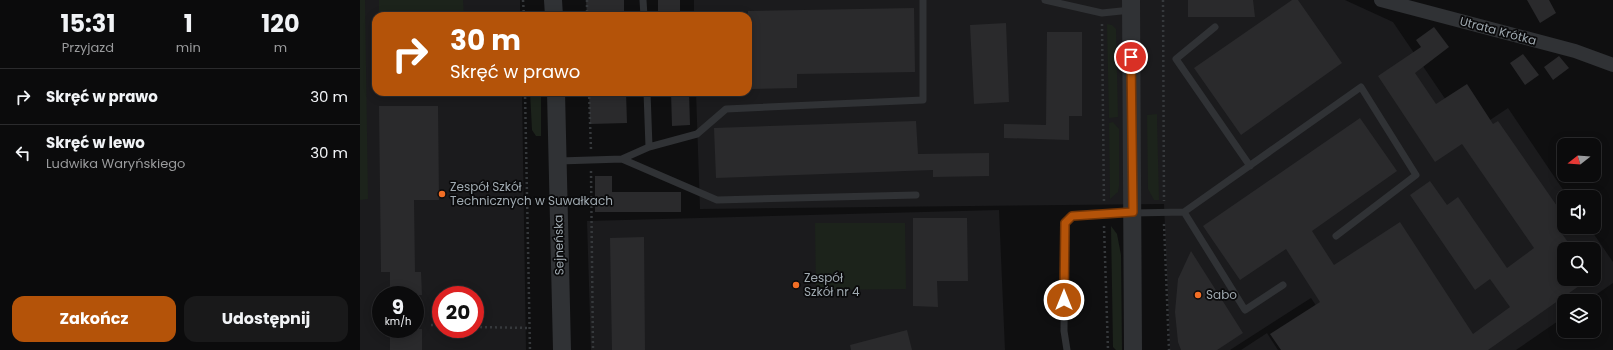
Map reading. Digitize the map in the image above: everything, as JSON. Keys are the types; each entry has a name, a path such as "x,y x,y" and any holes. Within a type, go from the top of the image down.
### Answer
{"street":[{"path":"553,0 554,12"},
{"name":"Utrata Krótka","path":"1381,0 1575,51 1613,65"},
{"path":"1131,5 1134,350"},
{"name":"Sejneńska","path":"556,96 562,350"}],"lane":[{"path":"643,0 644,12"},
{"path":"558,161 622,159 650,147 697,134 726,109 924,100 923,0"},
{"path":"1045,0 1102,13 1131,5"},
{"path":"1215,27 1176,59 1250,166"},
{"path":"1067,350 1064,331 1065,223 1072,216 1133,212 1184,212 1361,87 1416,175 1336,236"},
{"path":"647,96 650,147"},
{"path":"622,159 717,200 916,196"},
{"path":"1184,212 1245,310 1283,285"}],"path":[{"path":"523,0 524,12"},
{"path":"587,0 587,12"},
{"path":"1163,0 1164,212 1169,350"},
{"path":"1102,13 1104,214 1108,350"},
{"path":"525,96 530,350"},
{"path":"589,96 593,350"},
{"path":"484,326 530,328"}],"shaded area":[{"name":"Zespół Szkół Technicznych w Suwałkach","path":"360,0 520,0 520,12 372,12 372,96 522,96 526,350 360,350"},
{"path":"360,0 365,0 368,199 360,200"},
{"path":"379,0 463,0 464,12 379,12"},
{"path":"694,0 1345,0 1393,22 1469,134 1508,108 1563,190 1557,190 1557,234 1594,234 1599,242 1557,242 1557,286 1601,286 1601,244 1613,262 1613,283 1597,294 1557,294 1557,322 1516,350 1345,350 1311,298 1230,350 1170,350 1164,204 700,209 696,96 752,96 752,12 694,12"},
{"path":"1107,24 1112,25 1116,29 1118,117 1109,118"},
{"path":"530,96 541,96 541,136 536,136 532,130"},
{"path":"1157,114 1159,200 1154,200 1148,189 1147,115"},
{"path":"1113,122 1119,129 1119,186 1118,192 1110,199 1109,123"},
{"name":"Zespół Szkół nr 4","path":"999,210 1005,350 591,350 587,221"},
{"path":"815,223 905,223 906,289 816,290"},
{"path":"1111,226 1117,234 1121,255 1122,350 1116,350 1113,347"},
{"path":"1267,333 1278,350 1241,350"}],"building":[{"path":"586,0 624,0 624,12 587,12"},
{"path":"658,0 680,0 680,12 658,12"},
{"path":"1188,0 1253,0 1255,17 1188,17"},
{"path":"1292,0 1298,0 1342,63 1241,135 1194,68"},
{"path":"1527,0 1549,0 1556,13 1540,23"},
{"path":"914,8 915,72 797,74 797,88 752,89 752,12 748,11"},
{"path":"1006,23 1009,102 974,104 970,25"},
{"path":"1434,27 1449,47 1415,73 1436,104 1467,84 1493,124 1498,121 1557,206 1557,234 1562,234 1568,242 1557,242 1557,286 1579,286 1568,294 1557,294 1557,301 1488,350 1281,350 1270,334 1320,302 1286,249 1240,280 1203,226 1360,118 1397,171 1312,231 1334,265 1400,222 1473,334 1510,307 1490,279 1475,290 1410,195 1430,181 1447,205 1458,197 1507,268 1534,248 1462,144 1435,162 1378,76 1421,47 1416,40"},
{"path":"1047,32 1082,32 1082,116 1069,116 1069,140 1004,138 1004,124 1046,125"},
{"path":"1523,54 1539,75 1525,85 1510,63"},
{"path":"1559,56 1569,68 1553,80 1544,67"},
{"path":"589,96 626,96 627,123 590,124"},
{"path":"671,96 689,96 690,125 672,126"},
{"path":"379,106 438,106 439,200 414,200 415,272 421,272 422,286 390,286 390,272 381,272"},
{"path":"916,121 918,154 989,153 989,176 933,177 933,170 716,178 714,128"},
{"path":"595,176 612,176 612,192 681,192 681,212 595,212"},
{"path":"913,218 967,218 968,281 937,281 938,307 913,306"},
{"path":"644,237 645,350 612,350 610,238"},
{"name":"Sabo","path":"1191,251 1243,333 1217,350 1181,350 1178,342 1175,312 1178,279"},
{"path":"907,330 912,350 851,350 850,345"},
{"path":"390,338 422,338 422,350 390,350"}],"place":[{"name":"Zespół Szkół Technicznych w Suwałkach","path":"442,194"},
{"name":"Zespół Szkół nr 4","path":"796,285"},
{"name":"Sabo","path":"1198,295"}],"route":[{"path":"1064,300 1065,223 1072,216 1133,212 1131,57"}]}
